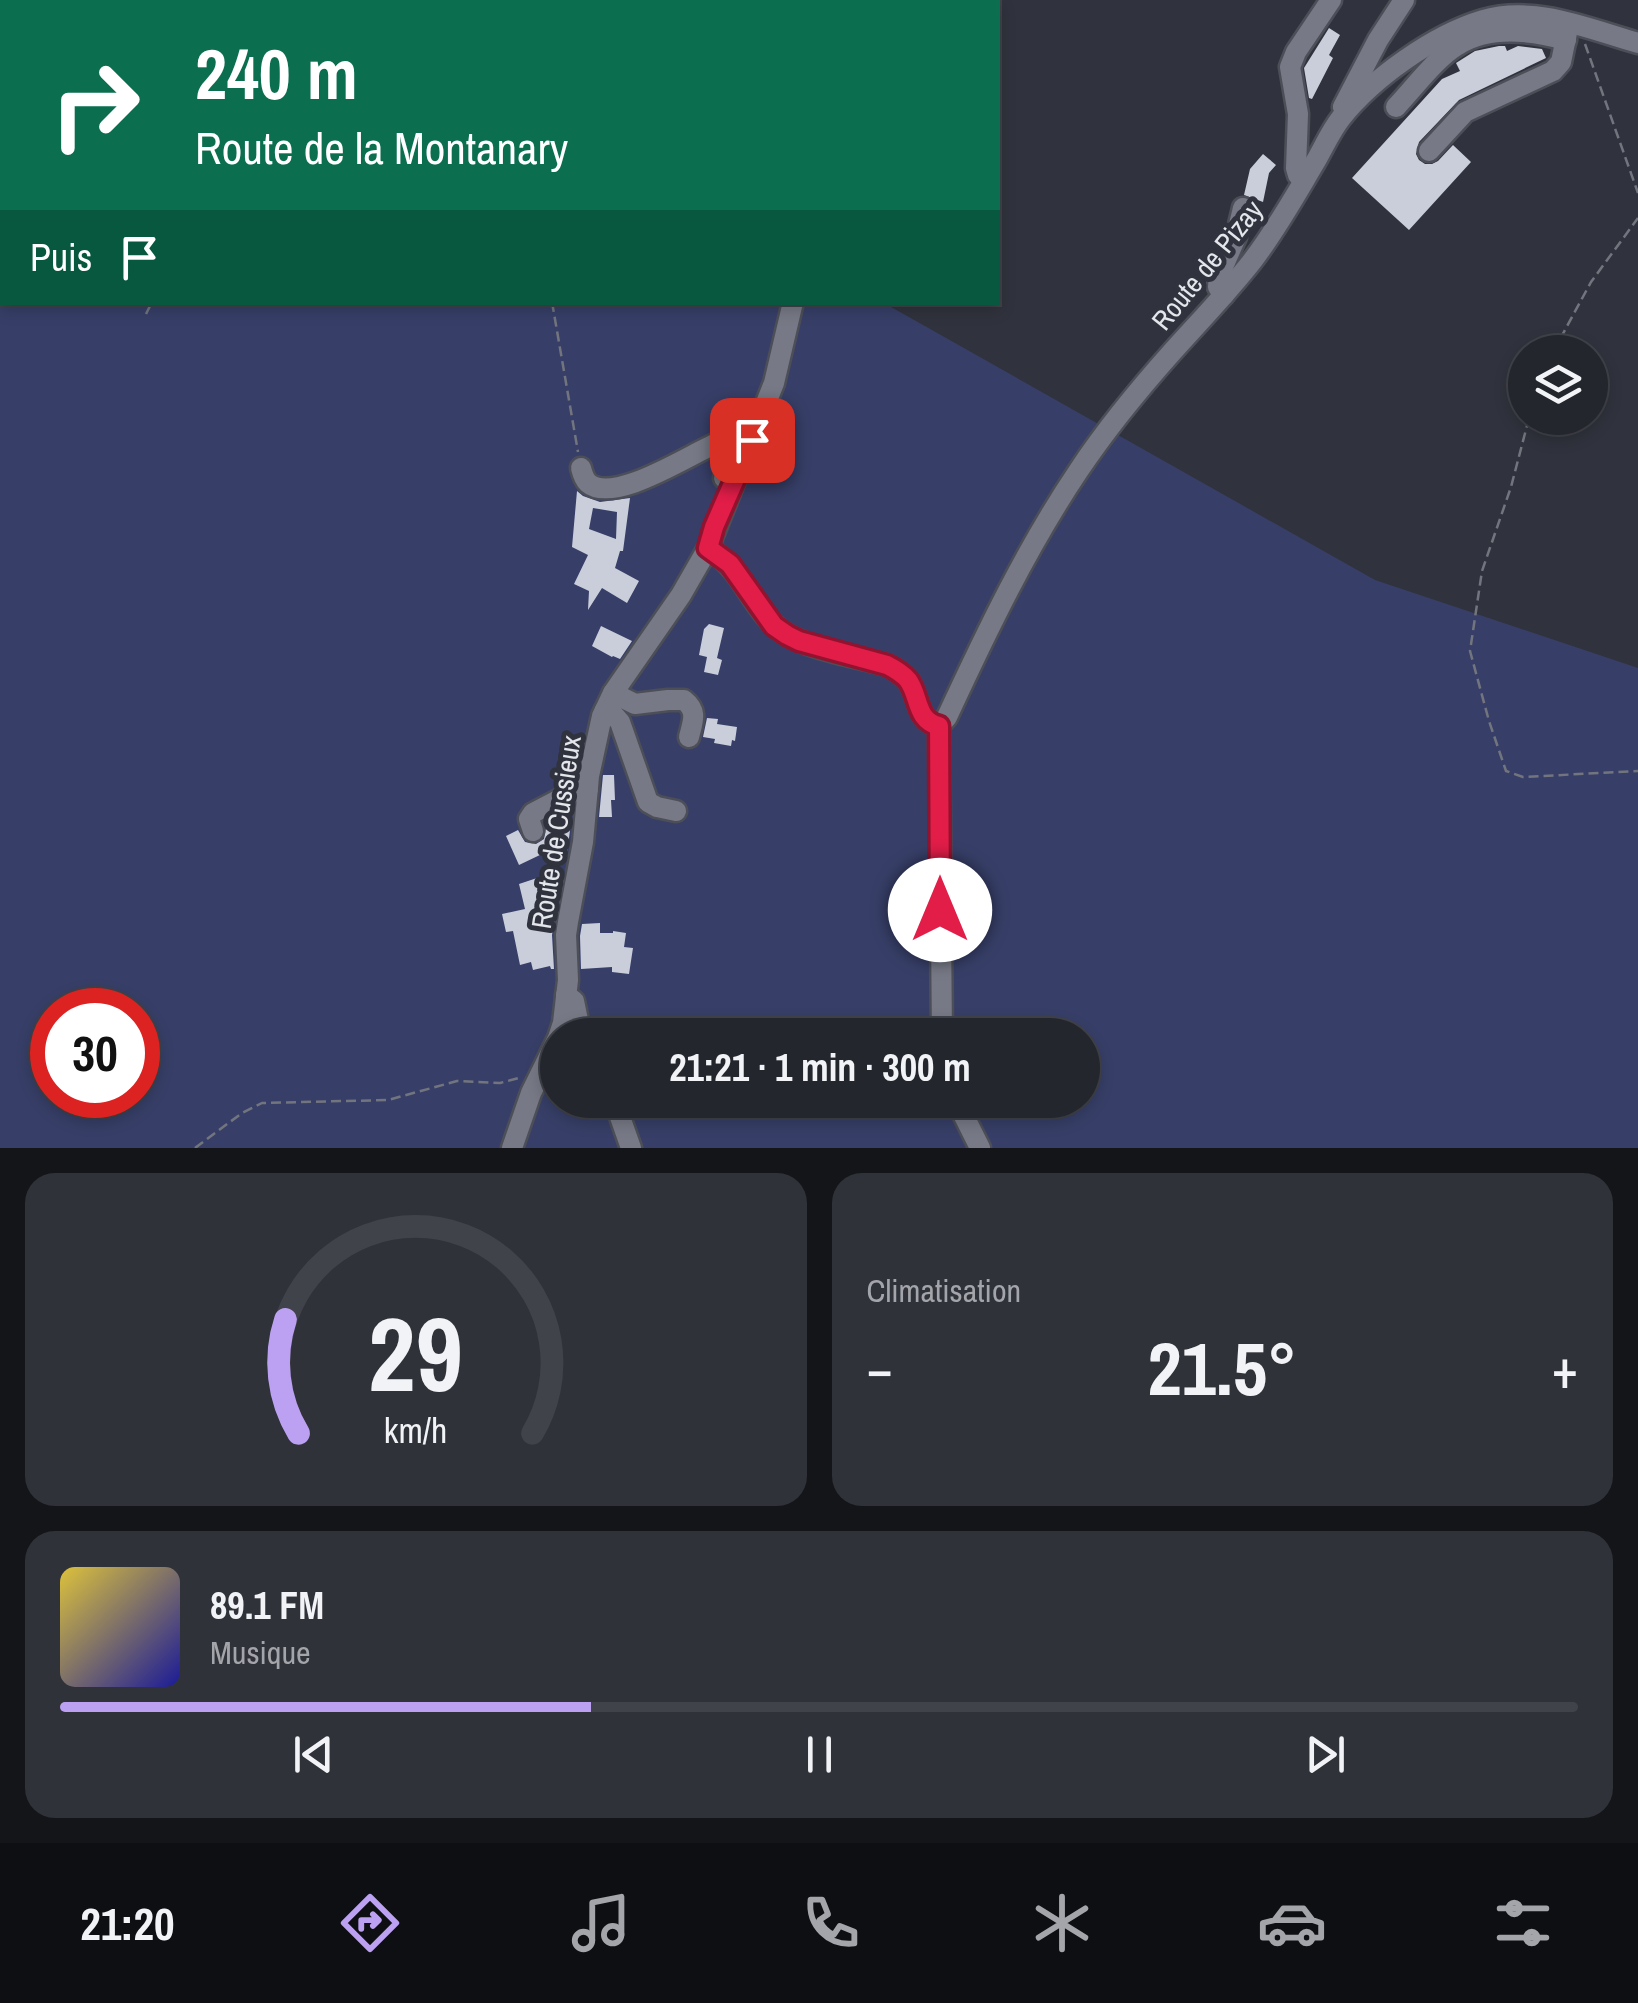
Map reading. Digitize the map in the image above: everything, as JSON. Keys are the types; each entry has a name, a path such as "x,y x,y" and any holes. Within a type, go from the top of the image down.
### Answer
{"street":[{"path":"1303,180 1296,168 1298,114 1290,67 1331,0"},
{"name":"Route de Pizay","path":"939,726 1024,563 1078,471 1273,231 1342,117 1342,109 1370,76 1378,40 1404,0"},
{"path":"1370,76 1482,20 1507,16 1530,15 1571,29 1638,42"},
{"path":"1396,106 1450,50 1464,41 1524,30 1571,29"},
{"path":"1429,151 1465,112 1554,72 1571,29"},
{"path":"1224,295 1218,282 1243,208"},
{"path":"581,468 587,483 622,488 717,442 731,452 716,499 723,510 774,383 792,305"},
{"name":"Route de Cussieux","path":"562,1018 566,995 566,935 594,752 609,702 681,595 708,548 723,510"},
{"path":"708,548 730,564 774,626 799,641 898,670 906,678 925,719 939,726 942,1018"},
{"path":"676,812 648,802 609,702 684,700 695,715 688,737"},
{"path":"533,831 529,819 533,812 569,793 588,789"},
{"path":"566,995 574,1001 578,1018"},
{"name":"Route de Cussieux","path":"512,1148 539,1075"},
{"path":"620,1118 631,1148"},
{"path":"965,1118 980,1148"}],"path":[{"path":"1571,29 1596,70 1638,193"},
{"path":"1562,335 1591,282 1638,218"},
{"path":"146,314 150,305"},
{"path":"552,305 581,468"},
{"path":"1525,435 1482,571 1470,651 1489,721 1506,771 1523,777 1638,770"},
{"path":"194,1148 262,1103 388,1100 457,1082 500,1083 539,1075"}],"shaded area":[{"path":"0,305 888,305 1375,580 1638,668 1638,1148 0,1148"}],"building":[{"path":"1329,28 1340,35 1312,99 1304,68"},
{"path":"1505,46 1507,51 1518,46 1542,49 1546,58 1459,100 1419,142 1416,154 1425,164 1438,161 1453,145 1471,162 1409,230 1352,178 1442,79 1460,71 1456,63 1475,51"},
{"path":"1263,154 1276,165 1269,173 1263,202 1244,195 1250,169"},
{"path":"577,491 600,502 630,498 623,551 615,568 639,581 627,603 602,588 588,610 589,591 574,584 588,555 572,547","holes":["593,508 617,512 616,539 589,529"]},
{"path":"709,624 724,628 717,658 722,660 718,675 704,672 707,657 699,655 704,629"},
{"path":"601,626 632,641 620,659 592,646"},
{"path":"707,718 737,727 731,746 703,737"},
{"path":"603,775 614,775 612,817 599,817"},
{"path":"568,816 571,823 566,860 565,843 519,865 506,836 518,830 525,842 536,844 544,839 546,828 554,824 557,832 567,829"},
{"path":"555,872 560,891 559,896 553,897 554,969 550,966 533,970 531,962 520,965 513,931 506,932 502,914 525,909 519,884"},
{"path":"600,923 600,933 626,933 624,947 633,948 629,974 612,972 612,967 581,969 582,924"}],"route":[{"path":"752,440 708,548 730,564 774,626 799,641 898,670 912,687 925,719 939,726 940,910"}]}
